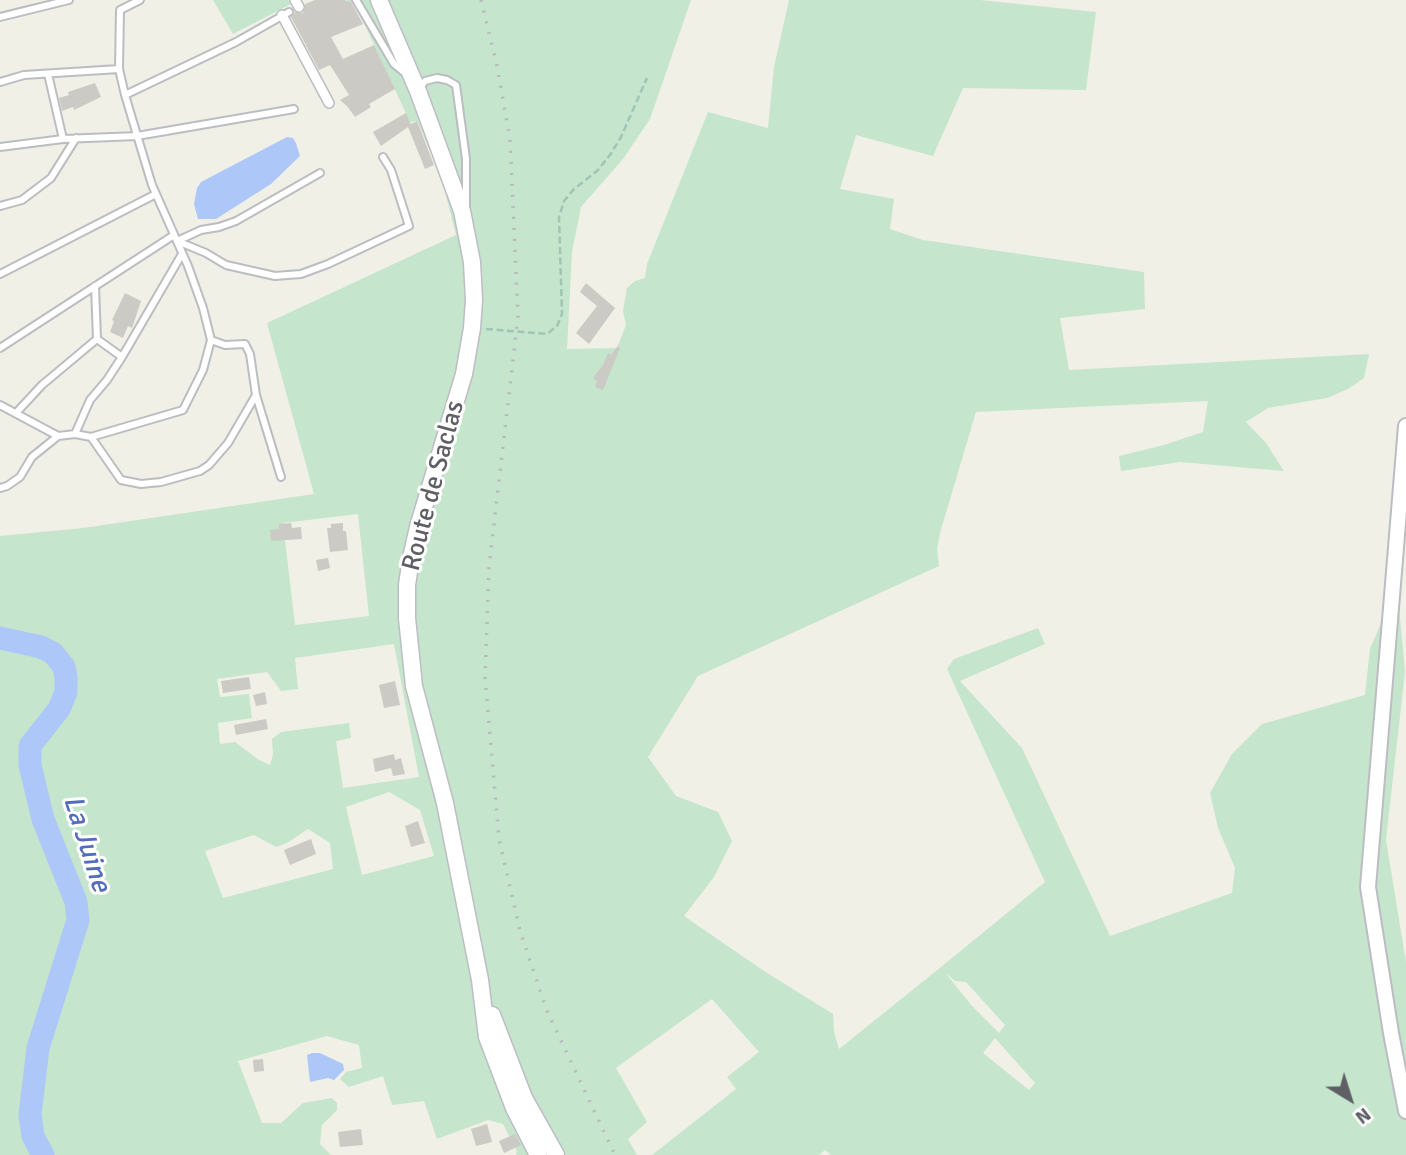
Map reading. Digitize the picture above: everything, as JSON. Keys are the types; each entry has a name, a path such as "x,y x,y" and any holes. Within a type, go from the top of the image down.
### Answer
{"main road":[{"name":"Route de Saclas","path":"379,0 418,84 428,119 449,172 466,228 472,262 474,300 464,374 413,548 407,585 407,618 414,686 445,803 480,980 487,1037 498,1071 538,1155"},
{"name":"Route de Saclas","path":"480,980 524,1098 556,1155"}],"street":[{"path":"285,13 329,103"},
{"path":"1406,426 1368,887 1406,1111"}],"lane":[{"path":"0,17 69,0"},
{"path":"0,488 20,477 32,457 58,436 75,434 91,437 183,410 203,370 211,340 203,308 156,194 125,95 119,69 118,0"},
{"path":"120,10 140,0"},
{"path":"356,0 394,64 418,84 437,78 456,85 466,159 466,228"},
{"path":"125,95 236,42 285,13"},
{"path":"0,82 24,75 119,69"},
{"path":"48,74 63,139"},
{"path":"0,147 63,139 137,136 294,109"},
{"path":"0,206 22,200 51,178 76,138"},
{"path":"175,238 226,265 275,275 301,274 328,264 409,226 391,170 383,157"},
{"path":"0,348 175,238 219,228 320,173"},
{"path":"0,274 156,194"},
{"path":"75,434 90,400 122,357 182,254"},
{"path":"95,286 97,339"},
{"path":"97,339 122,357"},
{"path":"16,413 42,385 97,339"},
{"path":"211,340 225,345 245,344 250,354 256,395 281,477"},
{"path":"91,437 121,480 141,484 161,482 200,471 209,465 228,443 256,395"},
{"path":"2,408 58,436"}],"path":[{"path":"472,328 547,334 557,326 562,314 559,216 564,201 574,189 597,171 610,155 621,137 647,78"}],"green space":[{"path":"213,0 288,0 291,4 233,34"},
{"path":"346,0 691,0 650,119 623,159 581,207 572,252 567,349 617,348 626,325 623,311 627,288 635,281 645,278 647,264 708,112 768,128 774,67 789,0 980,0 1096,12 1086,90 963,88 933,156 856,135 840,189 894,199 890,229 923,240 1144,272 1145,309 1060,318 1069,370 1369,354 1364,378 1327,398 1268,408 1246,422 1266,443 1284,471 1180,462 1121,471 1119,456 1203,432 1208,401 976,412 940,533 937,549 939,566 698,676 648,757 676,796 718,812 732,841 714,877 684,916 833,1014 839,1049 941,967 1045,882 947,669 954,659 1038,628 1045,644 960,681 1022,748 1110,936 1232,893 1235,868 1218,828 1210,793 1232,754 1262,724 1365,695 1370,649 1397,585 1405,672 1386,840 1406,962 1406,1155 831,1155 825,1150 819,1155 652,1155 736,1089 727,1077 759,1052 712,999 616,1068 647,1122 628,1139 637,1155 516,1155 517,1151 503,1124 488,1120 437,1139 424,1101 392,1105 383,1076 349,1087 340,1079 346,1072 362,1068 359,1045 327,1036 238,1061 262,1123 281,1123 303,1103 332,1098 337,1103 337,1110 322,1125 320,1144 331,1155 0,1155 0,536 83,528 314,494 267,323 456,235 441,176 417,121 410,122 355,4","holes":["358,514 369,616 295,625 283,523","394,644 419,777 343,788 336,741 351,738 349,723 281,732 272,739 273,755 270,765 235,742 220,744 218,723 252,718 249,694 220,697 217,679 267,672 281,691 298,689 295,658","389,792 420,810 434,856 362,875 346,807","308,829 330,843 333,869 223,898 205,851 254,835 276,847","945,972 955,981 966,982 1005,1025 999,1033 971,1005","995,1038 1035,1083 1029,1090 983,1053"]}],"water":[{"path":"287,137 293,138 300,156 271,184 216,219 198,219 194,204 201,182"},
{"path":"320,1053 343,1064 344,1070 334,1080 328,1078 310,1082 307,1055"}],"building":[{"path":"315,0 351,2 363,24 331,37 343,59 374,45 395,89 369,104 371,107 355,117 340,100 349,95 330,65 319,70 291,17 295,12 303,13 305,4"},
{"path":"95,83 101,97 74,110 73,107 62,111 59,98"},
{"path":"406,113 411,124 417,121 434,165 425,169 408,127 381,146 373,132"},
{"path":"586,283 615,308 589,344 576,333 597,306 580,292"},
{"path":"125,293 141,301 132,328 128,326 123,338 110,332 114,321 112,320"},
{"path":"618,346 620,348 603,390 595,387 597,381 593,378 608,353 611,355"},
{"path":"291,523 292,528 301,527 302,539 271,541 270,530 279,529 279,524"},
{"path":"343,523 348,550 330,552 327,528 331,528 331,524"},
{"path":"328,558 330,568 318,571 316,560"},
{"path":"249,677 251,689 223,693 221,681"},
{"path":"395,681 400,705 384,708 379,685"},
{"path":"265,692 267,704 256,706 253,695"},
{"path":"266,719 268,729 236,735 234,725"},
{"path":"394,754 395,760 401,758 405,774 393,776 391,768 375,772 373,759"},
{"path":"418,821 425,843 411,847 405,826"},
{"path":"311,839 316,854 290,865 284,850"},
{"path":"263,1059 264,1071 254,1072 253,1060"},
{"path":"487,1124 492,1142 476,1146 471,1129"},
{"path":"361,1129 363,1145 340,1147 338,1132"},
{"path":"515,1134 521,1145 504,1153 499,1141"}],"waterway":[{"name":"La Juine","path":"0,638 41,647 53,653 64,667 66,677 66,692 59,709 30,746 30,765 43,819 76,902 78,920 38,1048 30,1115 33,1136 43,1155"}],"railway":[{"path":"481,0 497,66 510,139 518,317 489,567 485,677 499,839 520,931 547,1011 615,1155"}]}
